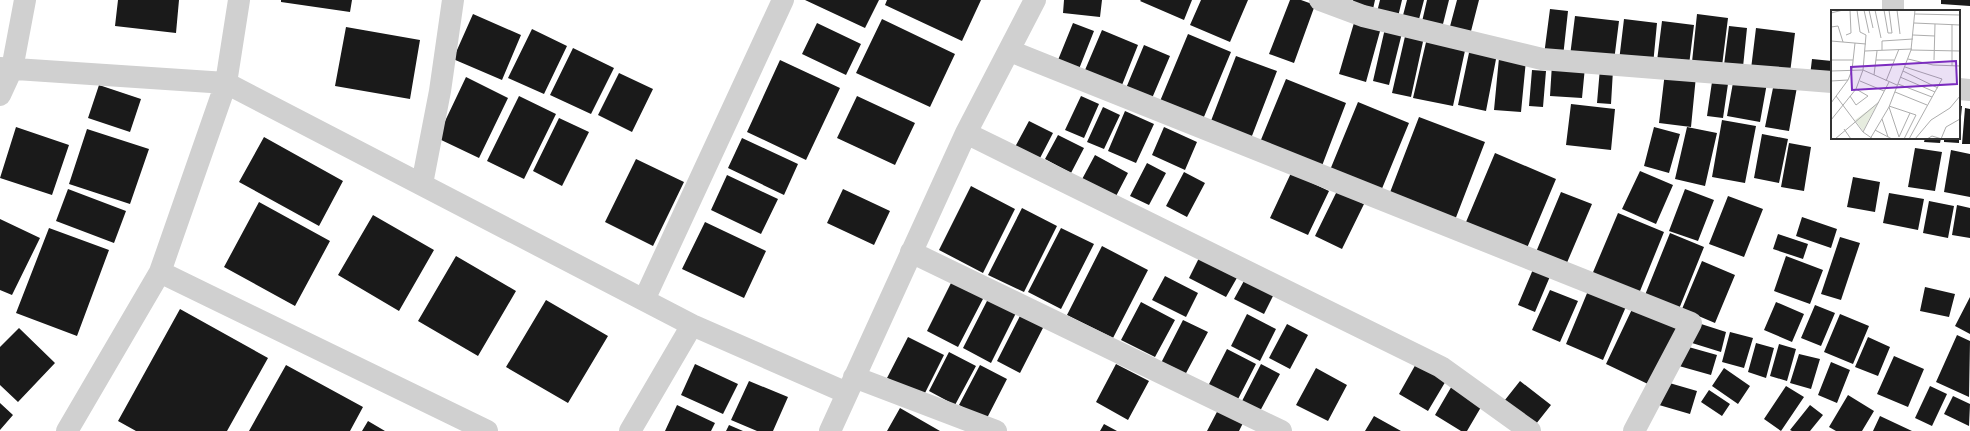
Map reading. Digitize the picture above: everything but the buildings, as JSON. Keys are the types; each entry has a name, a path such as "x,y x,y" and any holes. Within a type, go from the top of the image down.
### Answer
{"street":[{"path":"0,95 25,0"},
{"path":"73,429 160,272 226,83 239,0"},
{"path":"422,184 440,90 452,0"},
{"path":"644,300 783,0"},
{"path":"830,431 966,133 1010,51 1035,0"},
{"path":"1320,0 1363,16 1542,59 1831,82"},
{"path":"1010,51 1691,323 1634,431"},
{"path":"6,68 226,83 692,325 851,385 996,431"},
{"path":"1960,89 1970,90"},
{"path":"966,133 1441,368 1530,431"},
{"path":"911,252 1281,431"},
{"path":"160,272 487,431"},
{"path":"630,431 692,325"}]}
